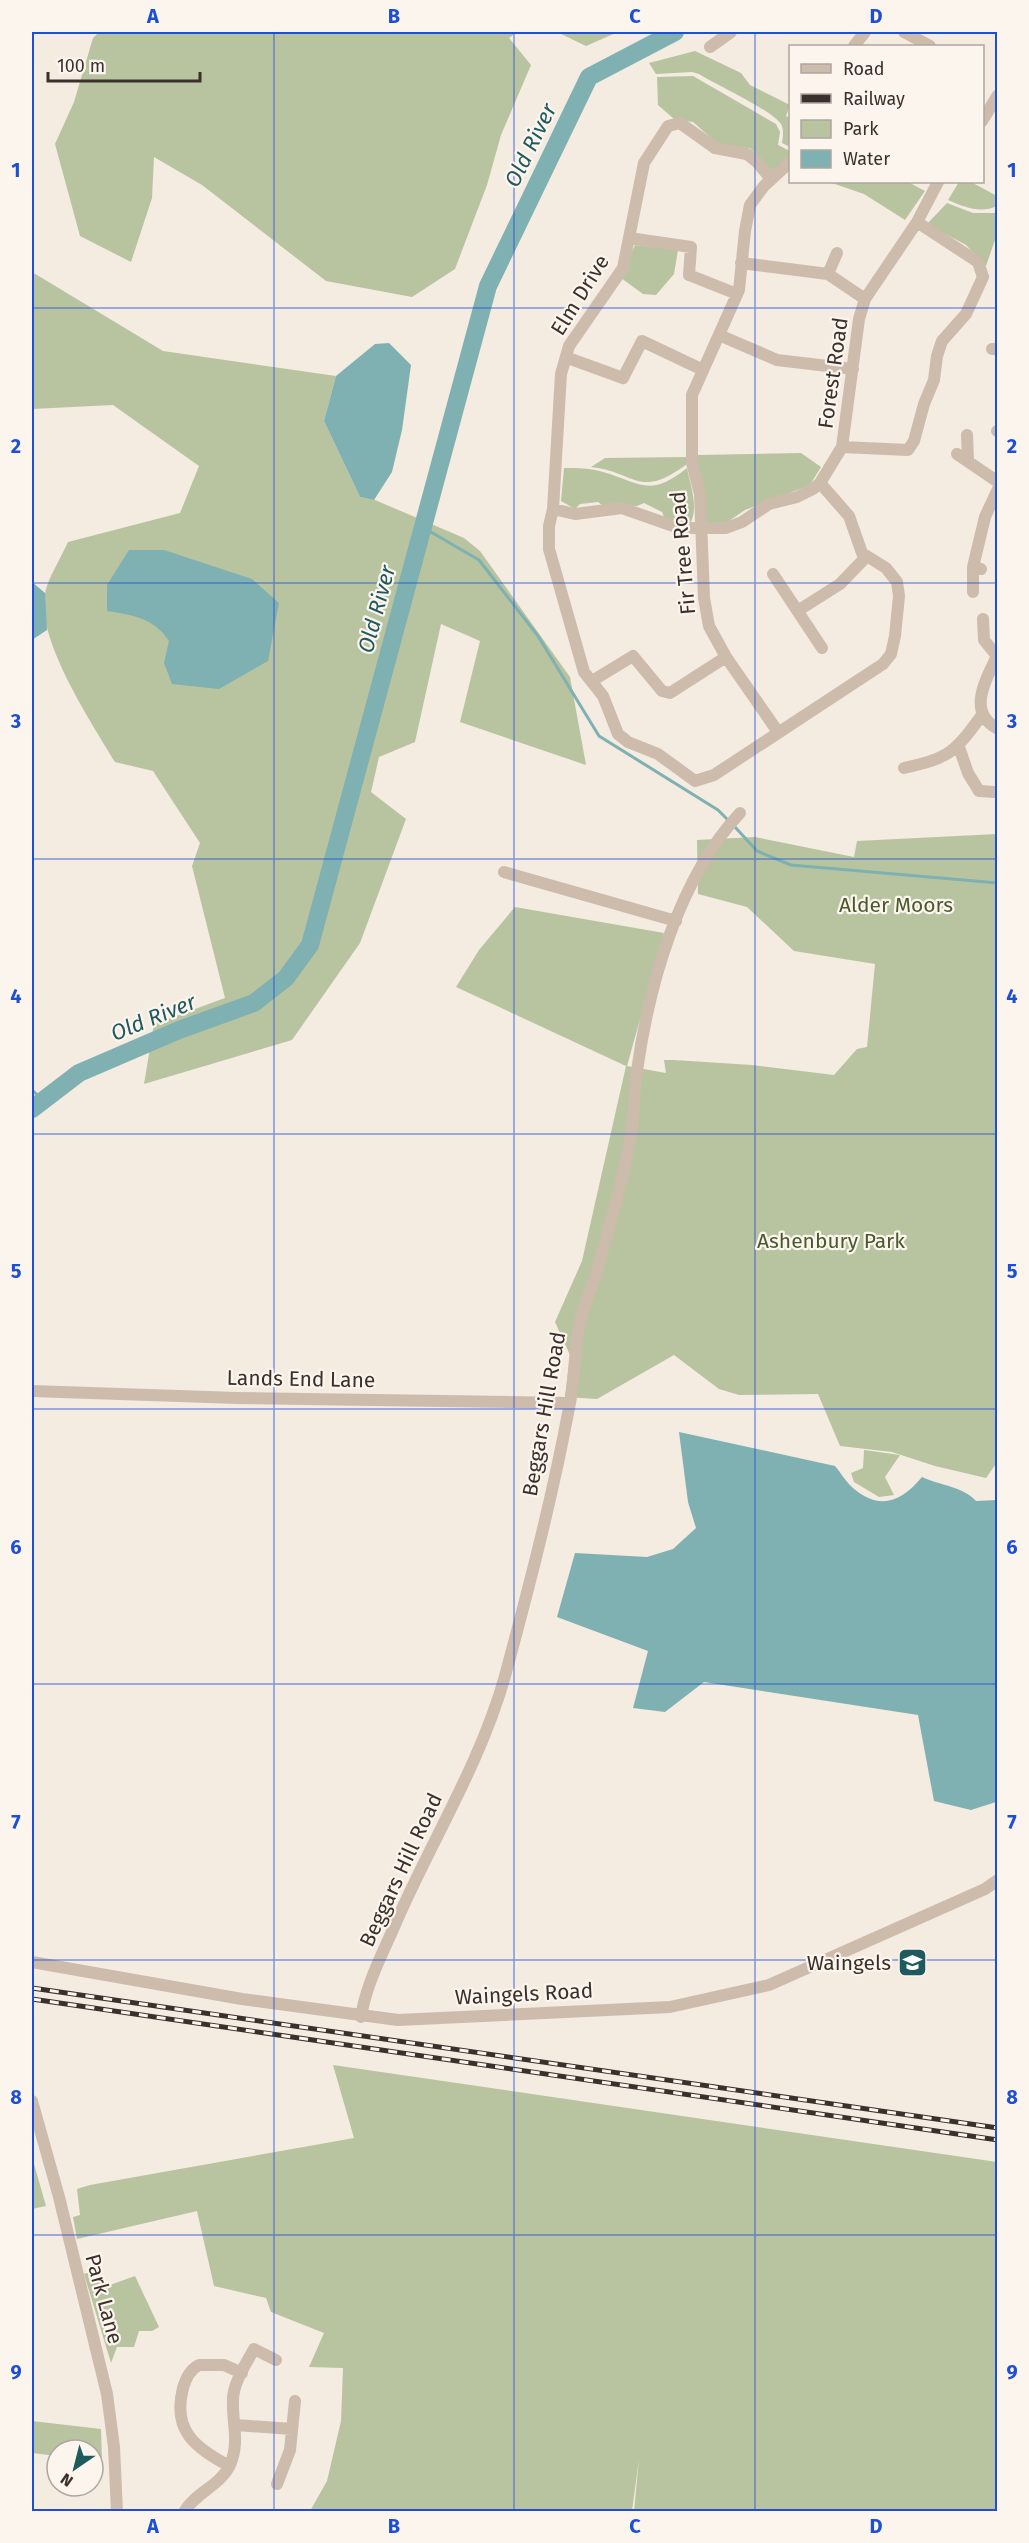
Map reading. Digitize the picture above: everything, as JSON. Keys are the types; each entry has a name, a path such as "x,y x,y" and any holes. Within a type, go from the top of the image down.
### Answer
{"street":[{"path":"710,47 731,32"},
{"path":"855,45 864,32"},
{"path":"904,32 928,45"},
{"path":"984,116 998,94"},
{"name":"Elm Drive","path":"592,681 579,661 552,561 549,526 553,509 561,374 568,358 572,339 623,268 644,163 671,124 684,124 715,148 747,154 771,179"},
{"path":"568,358 623,378 642,341 702,369 737,294 750,205 771,179 789,163"},
{"name":"Forest Road","path":"916,222 978,262 984,277 966,314 942,341 937,356 934,380 924,404 914,441 908,450 842,447 859,319 865,299 916,222 937,183"},
{"path":"629,238 691,247 688,276 737,294"},
{"path":"828,274 837,254"},
{"path":"741,263 828,274 865,299"},
{"path":"719,335 777,360 853,369"},
{"name":"Fir Tree Road","path":"702,369 692,395 692,464 700,494 706,615 711,633 778,732"},
{"path":"967,435 969,467"},
{"path":"553,509 575,514 622,508 679,528 701,530 734,526 769,504 797,497 820,483 842,447"},
{"path":"957,454 969,467 998,482"},
{"path":"726,657 670,693 662,691 633,656 592,681 606,703 618,734 628,742 658,754 695,781 714,775 883,664 891,654 896,636 899,589 891,573 866,557 858,548 849,516 820,483"},
{"path":"973,592 977,568 974,543 988,506 998,489"},
{"path":"799,610 840,584 866,557"},
{"path":"773,574 799,610 822,648"},
{"path":"983,619 984,640 997,656 979,695 982,715 998,729"},
{"path":"904,768 938,761 959,747 982,715"},
{"path":"959,747 968,773 979,791 995,792"},
{"name":"Beggars Hill Road","path":"361,2017 365,1996 413,1882 474,1761 497,1703 538,1553 570,1403 580,1323 596,1274 631,1138 637,1071 654,982 675,921 712,849 740,813"},
{"path":"504,872 675,921"},
{"name":"Lands End Lane","path":"32,1391 237,1398 570,1403"},
{"name":"Waingels Road","path":"32,1962 361,2017 398,2020 670,2007 769,1984 985,1889 998,1880"},
{"name":"Park Lane","path":"32,2101 59,2197 107,2394 114,2447 117,2511"},
{"path":"184,2511 196,2498 218,2481 229,2466 236,2448 236,2425 232,2398 254,2349 276,2360"},
{"path":"229,2466 206,2454 184,2430 180,2410 181,2398 188,2376 199,2365 224,2365 242,2373"},
{"path":"277,2484 290,2450 295,2401"},
{"path":"236,2425 292,2430"}],"green space":[{"path":"99,32 517,32 509,38 531,65 501,135 487,185 455,269 412,297 326,281 202,185 154,157 152,198 131,262 80,236 55,144 74,102 93,38"},
{"path":"557,32 618,32 586,46"},
{"path":"695,51 741,73 750,85 789,104 786,116 789,118 789,146 782,143 781,124 755,105 699,74 692,72 656,74 649,63"},
{"path":"693,76 776,124 780,132 778,145 789,150 789,157 772,171 750,148 720,146 693,122 674,119 658,105 657,77"},
{"path":"832,183 910,183 925,191 905,220 864,194"},
{"path":"958,183 973,183 997,196 997,206 979,209 948,200"},
{"path":"947,203 973,213 995,213 996,237 986,266 966,245 927,224"},
{"path":"635,245 678,250 674,274 656,295 643,294 621,278"},
{"path":"32,272 163,351 336,376 324,421 360,497 375,500 464,538 480,551 570,677 586,765 460,722 480,641 441,624 415,742 379,757 371,792 406,819 360,943 292,1040 144,1084 154,1024 225,998 192,866 200,843 153,771 115,762 80,703 57,656 48,633 44,612 45,593 68,542 180,513 199,466 113,405 32,409"},
{"path":"801,453 821,467 810,485 745,510 726,523 707,524 697,465 698,455"},
{"path":"686,457 687,464 671,475 647,482 591,467 605,458"},
{"path":"564,468 584,468 645,485 654,485 664,483 687,468 694,505 692,519 689,525 665,519 662,512 644,503 637,506 602,505 598,502 580,504 575,509 561,501"},
{"name":"Ashenbury Park","path":"997,834 998,1461 986,1478 935,1466 892,1452 840,1446 818,1394 739,1395 719,1389 674,1355 597,1399 565,1397 570,1355 555,1322 582,1261 626,1066 456,987 479,950 515,907 664,933 627,1066 666,1073 664,1060 674,1060 752,1065 834,1075 857,1049 867,1047 875,964 794,951 747,907 698,894 697,840 755,837 854,857 857,841"},
{"path":"864,1450 900,1455 885,1477 894,1495 879,1497 854,1482 851,1473 863,1468"},
{"path":"333,2065 997,2162 997,2511 634,2511 639,2459 632,2511 310,2511 327,2481 341,2421 343,2368 309,2367 324,2333 271,2312 266,2298 214,2286 197,2211 77,2239 73,2217 80,2215 77,2189 90,2185 354,2138"},
{"path":"32,2157 46,2206 32,2209"},
{"path":"90,2272 104,2280 107,2286 135,2276 159,2327 152,2331 139,2331 134,2347 117,2347 111,2363 84,2274"},
{"path":"32,2421 101,2429 101,2438 45,2438 45,2455 32,2453"}],"water":[{"path":"389,343 411,365 402,430 392,472 374,500 360,497 324,421 336,376 375,344"},
{"path":"129,550 164,550 252,579 279,603 268,661 219,689 172,684 164,663 169,641 163,633 150,622 126,614 107,611 107,585"},
{"path":"32,582 45,593 47,630 32,640"},
{"path":"679,1432 835,1466 853,1488 872,1500 898,1498 922,1477 965,1492 976,1501 997,1500 996,1802 971,1810 934,1801 918,1715 704,1682 665,1712 633,1708 648,1651 557,1617 575,1553 647,1557 673,1549 696,1528 688,1502"}],"waterway":[{"name":"Old River","path":"32,1109 79,1073 179,1030 254,1003 286,978 310,945 488,286 589,77 675,32"},
{"path":"424,528 479,560 538,636 599,736 718,810 727,819"},
{"path":"735,827 757,851 791,865 998,883"},
{"path":"32,1090 43,1100"}],"railway":[{"path":"32,1988 998,2128"},
{"path":"32,1999 998,2140"}],"place":[{"name":"Waingels","path":"912,1963"}],"park label":[{"name":"Alder Moors","path":"896,905"}]}
